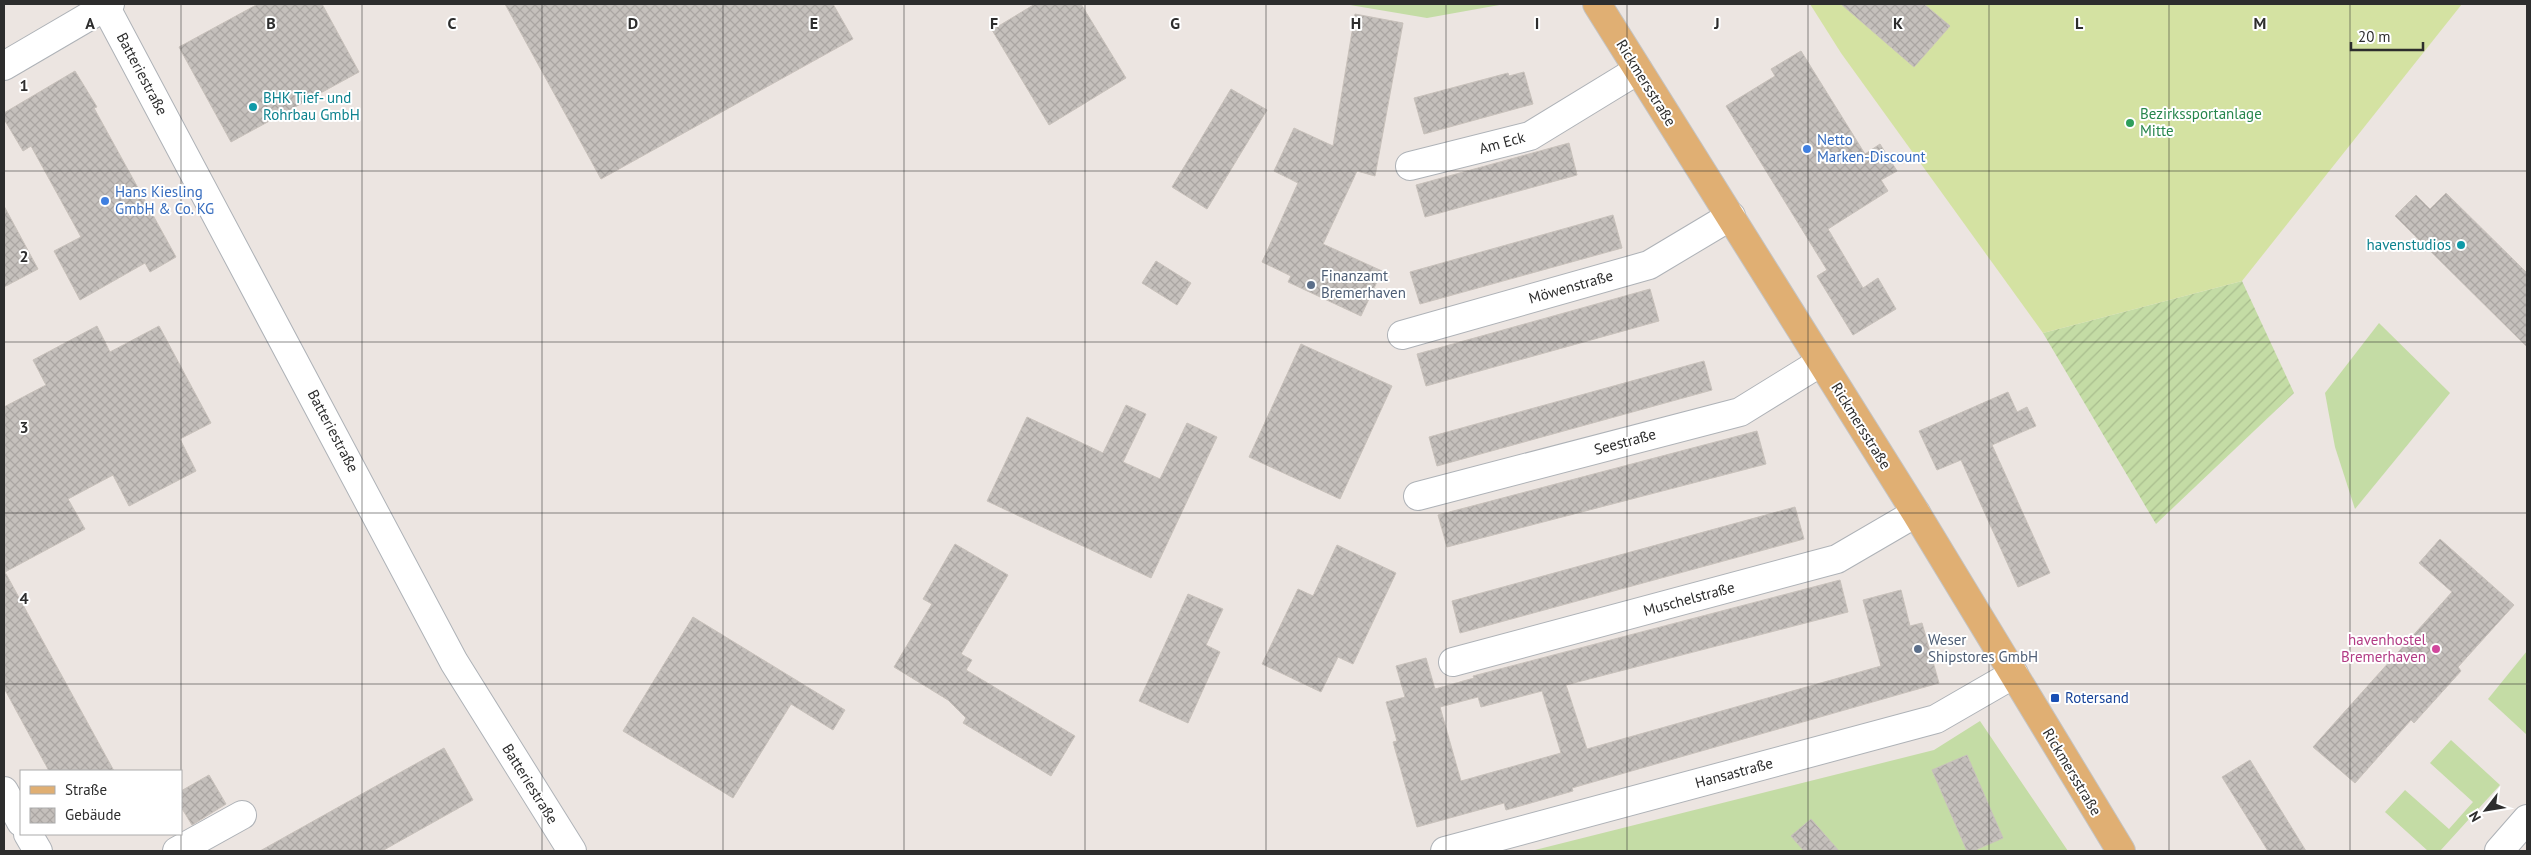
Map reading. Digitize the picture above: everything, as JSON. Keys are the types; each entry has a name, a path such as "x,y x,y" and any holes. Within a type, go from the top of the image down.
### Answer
{"main road":[{"name":"Rickmersstraße","path":"1597,4 1916,513 2121,851"}],"street":[{"path":"4,66 106,5"},
{"name":"Batteriestraße","path":"106,5 454,662 572,851"},
{"name":"Am Eck","path":"1410,166 1530,136 1638,70"},
{"name":"Möwenstraße","path":"1402,335 1649,265 1731,216"},
{"name":"Seestraße","path":"1418,496 1740,412 1821,362"},
{"name":"Muschelstraße","path":"1453,662 1837,559 1916,513"},
{"name":"Hansastraße","path":"1444,851 1936,719 2014,674"},
{"path":"4,791 20,820"},
{"path":"176,851 242,815"},
{"path":"2499,851 2527,820"},
{"path":"29,835 38,851"}],"green space":[{"path":"1344,4 1505,4 1427,18"},
{"name":"Bezirkssportanlage Mitte","path":"1810,4 2462,4 2242,281 2043,333 1841,53"},
{"path":"2242,281 2294,393 2156,524 2043,333"},
{"path":"2379,323 2450,393 2355,509 2335,447 2325,393"},
{"path":"2527,651 2527,735 2488,699"},
{"path":"1980,721 2068,851 1531,851 1934,750"},
{"path":"2451,740 2500,785 2440,851 2428,851 2385,812 2405,790 2449,829 2473,802 2430,763"}],"building":[{"name":"BHK Tief- und Rohrbau GmbH","path":"258,4 322,4 359,72 231,142 179,47"},
{"path":"505,4 833,4 853,39 601,179"},
{"path":"1035,4 1081,4 1126,78 1049,125 992,30"},
{"path":"1841,4 1924,4 1950,26 1914,67"},
{"path":"1355,14 1403,23 1375,176 1357,171 1323,244 1382,271 1361,316 1288,282 1291,276 1262,262 1298,183 1274,171 1294,128 1333,146"},
{"name":"Netto Marken-Discount","path":"1801,51 1865,154 1880,144 1897,171 1881,180 1888,191 1828,229 1863,288 1878,278 1896,309 1853,335 1817,276 1827,270 1726,106 1775,76 1771,69"},
{"path":"75,71 97,107 94,108 176,257 150,272 145,263 80,300 54,251 81,237 31,146 23,151 4,119 4,113"},
{"path":"1524,72 1533,104 1424,134 1414,98 1508,73 1509,76"},
{"path":"1231,89 1267,110 1207,209 1172,187"},
{"path":"1569,143 1577,175 1425,217 1416,185"},
{"name":"havenstudios","path":"2446,193 2527,273 2527,347 2395,216 2416,195 2430,209"},
{"path":"4,206 38,269 4,287"},
{"path":"1613,215 1622,248 1420,304 1410,272"},
{"path":"1156,261 1191,283 1177,305 1142,283"},
{"path":"1650,289 1659,321 1426,386 1417,354"},
{"path":"97,326 110,352 159,326 211,423 180,439 196,471 129,506 113,475 68,499 85,529 5,572 113,770 48,770 4,688 4,407 46,385 33,360"},
{"path":"1301,344 1392,386 1340,499 1249,457"},
{"path":"1704,361 1712,390 1437,466 1429,437"},
{"path":"2008,392 2017,412 2027,407 2036,426 1992,445 2050,573 2018,587 1961,460 1937,470 1919,431"},
{"path":"1126,405 1146,414 1123,462 1160,479 1187,423 1217,437 1151,578 987,501 1027,417 1103,453"},
{"path":"1757,431 1766,464 1447,547 1438,515"},
{"path":"1795,507 1804,539 1460,633 1452,601"},
{"name":"havenhostel Bremerhaven","path":"2440,539 2514,605 2458,667 2461,671 2414,723 2411,720 2355,783 2313,747 2452,592 2419,563"},
{"path":"955,544 1008,575 961,654 972,660 966,670 1075,736 1051,776 963,723 966,718 948,700 894,667 932,604 923,599"},
{"path":"1337,545 1396,573 1353,664 1338,657 1321,692 1262,664 1298,589 1313,596"},
{"path":"1840,580 1848,612 1566,685 1587,749 1881,666 1863,600 1901,590 1910,626 1922,623 1939,683 1572,788 1573,791 1506,810 1504,803 1417,827 1393,742 1397,741 1386,702 1405,697 1396,666 1426,658 1435,689 1474,678 1473,676","holes":["1542,691 1561,753 1461,781 1440,707 1478,697 1481,707"]},
{"path":"1188,594 1223,609 1206,645 1220,652 1188,723 1139,701"},
{"path":"693,617 845,710 833,730 791,704 733,798 623,731"},
{"path":"444,748 473,800 382,851 260,851"},
{"path":"1967,755 2003,838 1973,851 1967,851 1932,770"},
{"path":"2250,760 2306,851 2268,851 2222,777"},
{"path":"209,775 226,804 192,825 182,809 182,790"},
{"path":"1811,819 1839,851 1804,851 1791,836"}],"place":[{"name":"BHK Tief- und Rohrbau GmbH","path":"253,107"},
{"name":"Bezirkssportanlage Mitte","path":"2130,123"},
{"name":"Netto Marken-Discount","path":"1807,149"},
{"name":"Hans Kiesling GmbH & Co. KG","path":"105,201"},
{"name":"havenstudios","path":"2461,245"},
{"name":"Finanzamt Bremerhaven","path":"1311,285"},
{"name":"Weser Shipstores GmbH","path":"1918,649"},
{"name":"havenhostel Bremerhaven","path":"2436,649"},
{"name":"Rotersand","path":"2055,698"}]}
